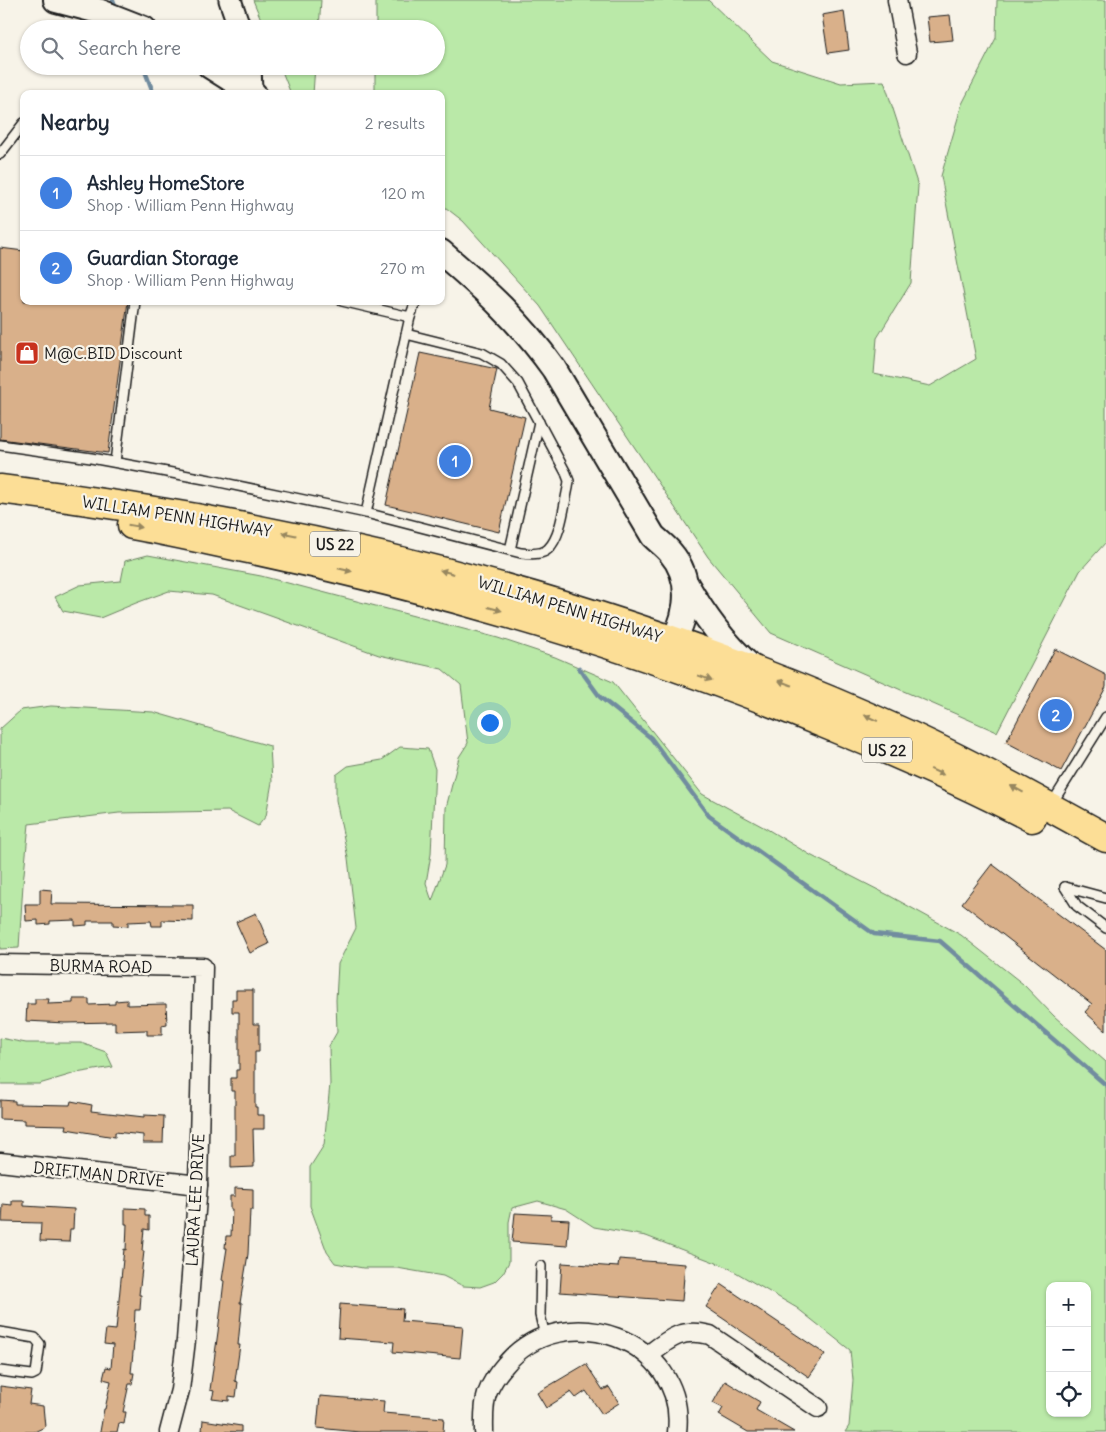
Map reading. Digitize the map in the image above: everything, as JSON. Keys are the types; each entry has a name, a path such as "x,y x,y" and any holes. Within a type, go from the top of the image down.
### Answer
{"highway":[{"name":"WILLIAM PENN HIGHWAY","path":"0,489 190,516 344,546 510,589 582,610 665,647 773,703 884,748 1001,802 1106,858"},
{"name":"WILLIAM PENN HIGHWAY","path":"0,506 142,527 356,573 504,611 575,632 665,647 756,672 909,735 992,776 1106,838"}],"main road":[{"path":"62,1 121,20"},
{"path":"224,75 247,90"},
{"path":"445,256 501,305 536,344 554,369 653,536 670,552 684,581 708,621 720,636 756,672"},
{"path":"653,536 658,559 668,577 672,593 665,647"},
{"path":"665,647 687,602 684,581"}],"street":[{"path":"230,0 237,20"},
{"path":"897,0 907,53"},
{"path":"251,75 252,90"},
{"name":"BURMA ROAD","path":"0,964 203,967"},
{"name":"LAURA LEE DRIVE","path":"170,1432 180,1390 186,1340 198,1185 203,967"},
{"name":"DRIFTMAN DRIVE","path":"0,1162 198,1185"},
{"path":"484,1432 487,1394 498,1374 514,1355 534,1340 556,1333 577,1330 622,1338 648,1355 670,1386 676,1405 677,1432"},
{"path":"648,1355 670,1338 679,1334 698,1332 710,1335 818,1408"}],"lane":[{"path":"0,154 20,128"},
{"path":"115,462 135,305"},
{"path":"359,305 410,317"},
{"path":"366,513 406,334 414,305"},
{"path":"0,446 115,462 210,480 366,513 521,553 534,554 548,550 557,537 569,482 518,383 501,364 482,353 406,334"},
{"path":"510,550 539,422"},
{"path":"1050,807 1106,717"},
{"path":"1106,898 1066,887 1077,906 1106,928"},
{"path":"541,1266 540,1316 545,1336"},
{"path":"0,1332 35,1338 40,1344 36,1373 32,1375 0,1371"}],"green space":[{"path":"253,0 321,0 320,20 261,20"},
{"path":"376,0 708,0 772,61 841,83 884,81 918,186 911,283 877,338 874,374 930,386 976,359 941,176 962,104 996,38 997,0 1106,0 1106,542 1080,571 997,732 771,633 708,557 540,306 463,221 445,207 445,90 375,90 375,75 445,75 445,20 376,20"},
{"path":"284,75 314,75 313,90 289,90"},
{"path":"148,555 261,576 498,638 555,657 613,682 702,794 812,856 961,935 1023,984 1054,1016 1106,1062 1106,1432 845,1432 849,1426 853,1380 850,1350 797,1308 727,1267 646,1236 594,1227 566,1209 538,1201 512,1208 509,1222 509,1262 503,1273 494,1282 480,1287 463,1286 443,1276 397,1268 363,1268 335,1263 327,1252 310,1206 310,1167 324,1145 330,1084 329,1046 337,1032 338,964 356,928 348,858 336,800 336,775 348,766 382,760 400,747 428,749 435,769 431,854 426,883 432,901 445,865 446,808 459,757 468,743 461,685 442,669 379,655 212,595 169,591 100,618 63,611 55,597 80,585 121,581 125,561"},
{"path":"51,706 153,712 270,746 272,782 266,816 258,826 228,811 119,813 29,824 19,948 0,949 0,729 21,710"},
{"path":"0,1038 26,1043 81,1043 106,1052 113,1067 76,1073 39,1084 0,1084"}],"building":[{"path":"844,11 849,50 828,53 822,15"},
{"path":"950,15 953,40 930,42 927,17"},
{"path":"0,248 20,250 20,305 127,305 108,453 0,439"},
{"path":"420,353 497,369 489,408 525,417 499,532 386,505"},
{"path":"1055,649 1106,675 1106,687 1061,771 1006,742"},
{"path":"992,864 1106,950 1106,1031 1085,1012 1092,1004 962,903"},
{"path":"40,889 52,890 51,904 193,905 193,921 162,920 162,926 152,926 151,921 128,922 128,926 113,925 113,921 87,921 87,925 75,926 75,920 50,921 50,924 38,925 38,920 26,921 25,904 40,904"},
{"path":"256,913 269,944 250,953 236,922"},
{"path":"236,990 253,990 253,1024 259,1024 259,1052 255,1052 255,1107 257,1107 257,1115 264,1115 264,1129 253,1129 254,1167 231,1168 231,1156 235,1156 235,1091 231,1091 231,1078 236,1078 236,1070 239,1070 239,1012 232,1012 232,999 236,999"},
{"path":"35,999 49,999 48,1004 73,1003 73,999 89,999 89,1005 115,1004 115,1001 127,1000 127,1005 166,1004 167,1024 162,1025 162,1035 147,1035 147,1030 115,1031 115,1022 65,1023 26,1021 27,1004 35,1004"},
{"path":"0,1100 15,1101 15,1104 70,1105 71,1101 92,1105 91,1111 144,1117 144,1115 164,1116 163,1143 143,1143 143,1135 115,1132 115,1137 66,1129 67,1125 24,1124 24,1120 0,1119"},
{"path":"235,1188 253,1189 253,1210 250,1210 248,1254 240,1303 242,1303 238,1345 240,1345 235,1381 238,1382 236,1397 229,1396 229,1401 212,1399 214,1391 210,1390 224,1281 222,1280 227,1248 225,1248 226,1236 231,1236 232,1209 230,1209 230,1196 235,1196"},
{"path":"12,1201 24,1201 24,1206 74,1209 73,1229 70,1229 69,1242 40,1241 41,1223 2,1222 3,1204 12,1205"},
{"path":"125,1208 145,1209 145,1216 149,1216 149,1230 144,1229 142,1251 144,1251 139,1295 141,1295 140,1310 135,1310 131,1373 134,1373 132,1384 129,1384 123,1412 126,1412 124,1424 119,1423 117,1432 100,1432 111,1381 103,1379 106,1367 111,1368 113,1345 104,1344 106,1329 116,1330 124,1249 126,1250 127,1224 125,1224"},
{"path":"515,1213 551,1215 551,1219 569,1220 567,1246 512,1242"},
{"path":"619,1259 685,1264 682,1301 560,1292 562,1263 618,1267"},
{"path":"721,1284 825,1354 809,1377 706,1307"},
{"path":"340,1304 403,1309 402,1321 463,1326 460,1358 393,1352 394,1342 338,1338"},
{"path":"586,1364 603,1390 609,1387 619,1403 602,1414 586,1391 576,1398 571,1392 546,1408 537,1393"},
{"path":"725,1381 760,1402 756,1410 794,1432 748,1432 719,1415 723,1408 713,1403"},
{"path":"0,1386 31,1390 29,1404 43,1406 45,1427 34,1432 0,1432"},
{"path":"320,1396 384,1401 383,1413 444,1418 443,1432 360,1432 317,1428"},
{"path":"203,1420 241,1426 241,1432 202,1431"}],"waterway":[{"path":"113,0 117,10"},
{"path":"146,75 152,90"},
{"path":"579,668 600,697 651,738 709,816 874,934 940,941 1106,1085"}],"place":[{"name":"M@C.BID Discount","path":"27,353"},
{"name":"Ashley HomeStore","path":"455,461"},
{"name":"Guardian Storage","path":"1056,715"}]}
